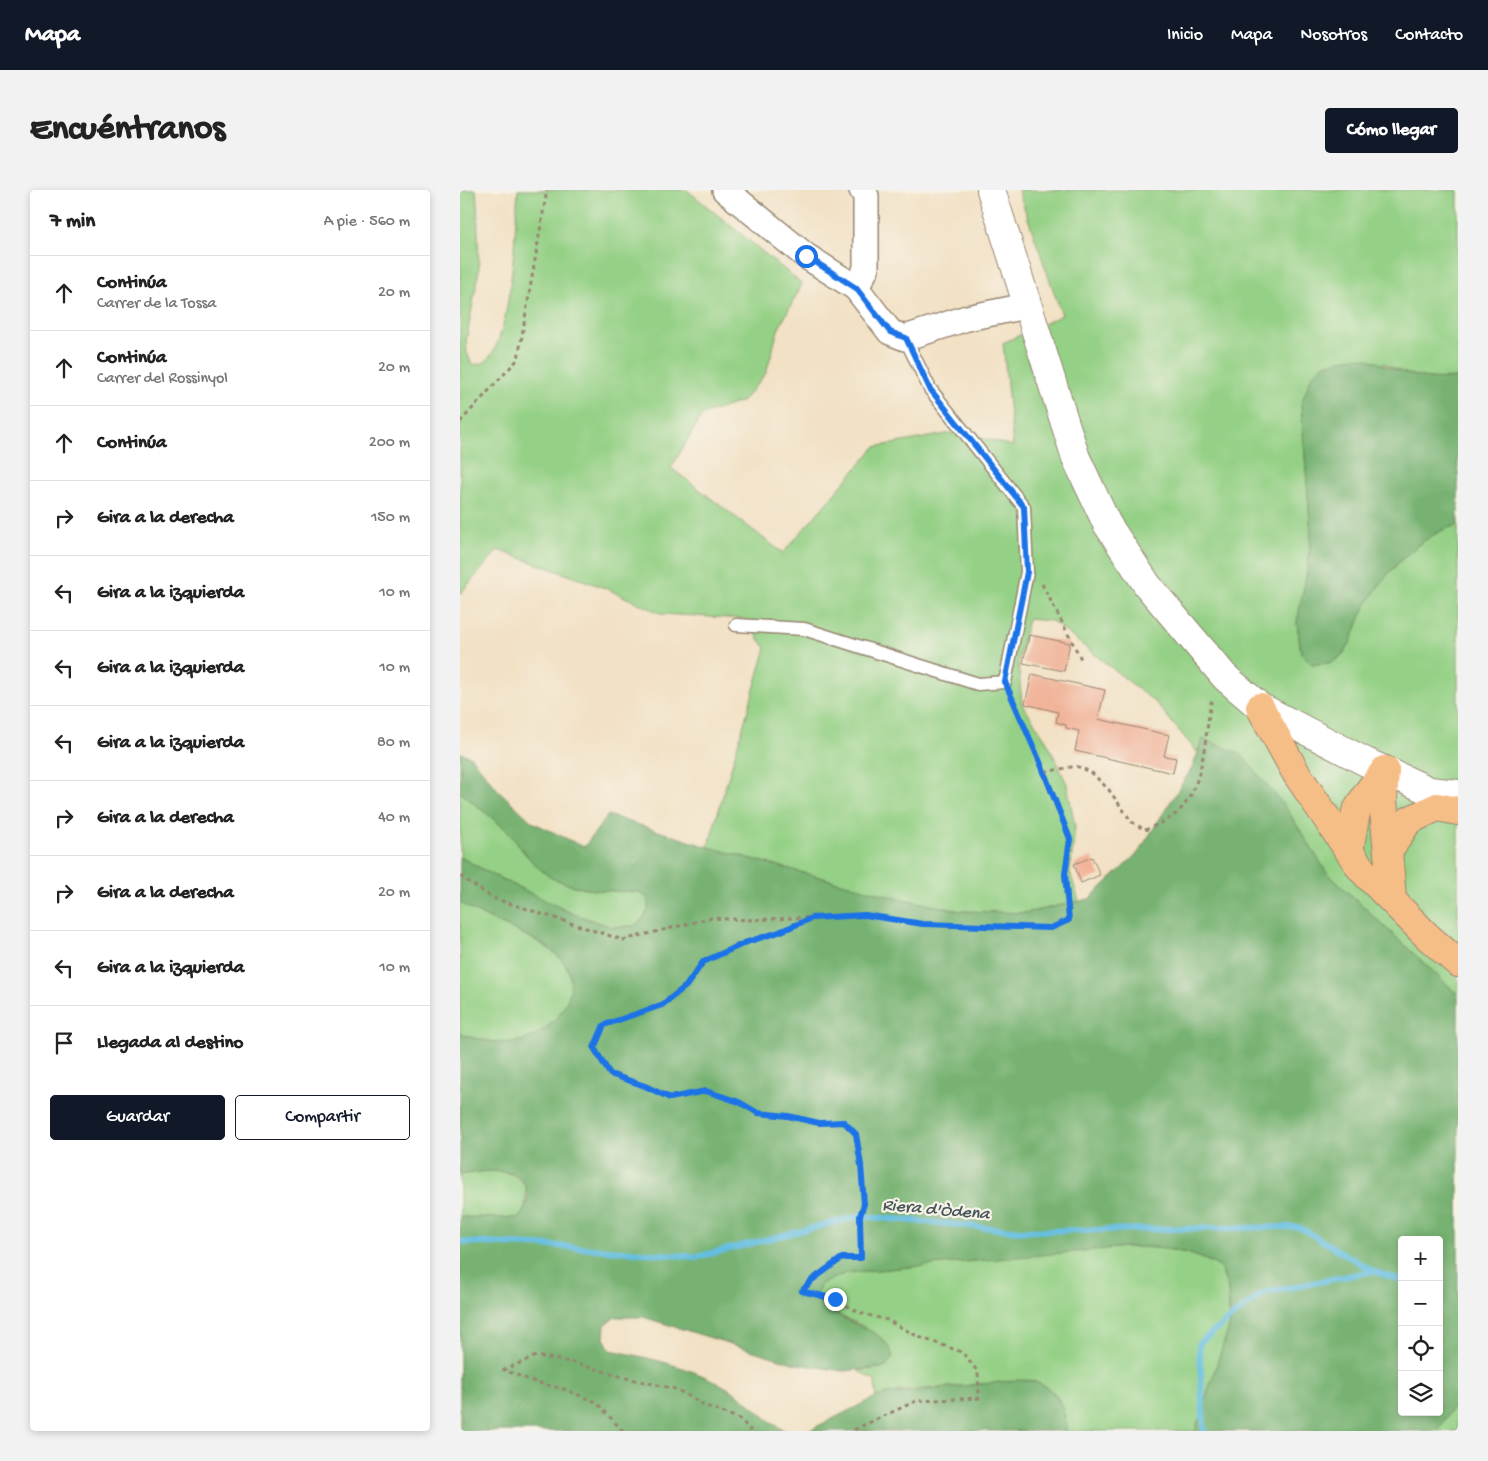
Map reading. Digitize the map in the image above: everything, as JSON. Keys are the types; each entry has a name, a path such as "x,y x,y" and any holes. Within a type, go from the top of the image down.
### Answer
{"highway":[{"path":"1260,707 1296,773 1362,870 1427,936 1458,964"},
{"path":"1349,850 1356,812 1385,770"},
{"path":"1385,770 1383,801 1392,899"},
{"path":"1388,852 1408,821 1437,807 1458,811"}],"street":[{"path":"725,190 806,256 856,288 890,332 906,338 967,318 1026,306"},
{"path":"856,288 866,264 866,196 862,190"},
{"path":"990,190 1076,458 1107,524 1148,586 1225,677 1260,707 1430,791 1458,794"}],"lane":[{"path":"736,625 804,629 978,684 1005,682 1027,572 1024,507 930,389 906,338"}],"path":[{"path":"460,422 518,359 547,190"},
{"path":"1026,561 1037,574 1060,615 1081,659"},
{"path":"1044,772 1076,766 1091,772 1109,790 1132,822 1145,830 1173,816 1190,795 1201,770 1213,693 1225,677"},
{"path":"460,876 493,898 623,940 711,918 748,920 865,915 923,924 1051,928 1069,920 1065,874 1070,839 1044,772 1005,682"},
{"path":"812,918 779,932 747,942 703,962 686,986 662,1005 604,1025 594,1048 610,1074 645,1086 670,1098 706,1091 739,1102 758,1113 788,1116 819,1123 844,1122 856,1134 864,1204 860,1216 861,1258 842,1258 812,1280 802,1291 835,1299 860,1313 887,1320 919,1337 962,1352 978,1372 979,1398 916,1401 851,1431"},
{"path":"623,1431 596,1402 564,1388 535,1382 504,1370 536,1356 576,1363 626,1378 676,1388 704,1404 740,1419 751,1431"}],"green space":[{"path":"460,190 476,190 477,201 479,270 466,341 467,353 472,365 483,363 493,352 501,333 511,282 518,190 687,190 802,284 778,330 766,373 743,401 702,415 671,468 783,553 875,447 957,432 1013,446 1003,343 1062,315 1018,190 1458,190 1458,378 1439,378 1410,374 1401,372 1384,363 1301,405 1311,534 1308,567 1297,622 1301,653 1312,664 1324,664 1335,661 1348,646 1370,598 1391,571 1416,547 1430,537 1458,525 1458,995 1327,873 1286,808 1203,740 1197,752 1155,702 1052,621 1028,619 1018,662 1022,704 1046,740 1067,784 1075,827 1070,872 1079,901 1026,913 960,911 896,898 708,847 766,648 744,619 662,614 605,588 498,550 460,594"},
{"path":"1354,357 1373,360 1399,371 1420,377 1435,379 1458,378 1458,525 1430,537 1416,547 1391,571 1370,598 1354,635 1338,659 1324,664 1312,664 1301,653 1297,622 1308,567 1311,534 1301,404 1312,375 1325,364"},
{"path":"1203,739 1241,754 1286,808 1327,873 1458,995 1458,1400 1437,1431 1195,1431 1230,1324 1228,1288 1221,1268 1198,1257 1176,1250 1127,1247 846,1273 821,1284 815,1296 840,1316 876,1334 885,1342 893,1356 886,1367 844,1371 796,1364 643,1317 615,1317 605,1325 604,1338 610,1350 659,1361 707,1377 737,1394 779,1428 786,1431 460,1431 460,1217 519,1218 526,1206 527,1193 524,1183 510,1173 489,1171 460,1175 460,1034 500,1042 516,1042 536,1035 547,1028 564,1007 569,995 571,982 568,970 560,958 551,950 527,935 484,916 460,902 460,857 571,913 612,927 634,926 643,919 648,910 648,898 639,892 594,890 573,886 551,878 534,864 506,829 460,792 460,753 470,756 497,789 532,822 584,847 608,815 708,847 897,898 960,911 1026,913 1089,899 1138,853 1192,768"},
{"path":"460,792 506,829 526,855 573,886 594,890 639,892 648,898 648,910 643,919 634,926 612,927 571,913 460,857"},
{"path":"460,902 484,916 538,942 560,958 568,969 571,982 570,994 565,1006 557,1018 536,1035 516,1042 500,1042 460,1034"},
{"path":"486,1171 509,1173 522,1181 526,1186 525,1209 519,1218 460,1217 460,1175"},
{"path":"1113,1247 1155,1248 1181,1252 1207,1260 1220,1267 1228,1288 1230,1324 1195,1431 1066,1431 1062,1404 1054,1393 1032,1380 902,1391 876,1397 875,1381 858,1371 886,1367 863,1326 836,1314 815,1296 821,1284 846,1273"},
{"path":"1019,1380 1040,1384 1054,1394 1063,1410 1066,1431 808,1431 876,1397 888,1394"},
{"path":"1458,1400 1458,1431 1437,1431"}],"building":[{"path":"1029,635 1070,643 1064,671 1023,663"},
{"path":"1032,674 1105,690 1098,719 1169,735 1164,756 1176,758 1173,773 1075,751 1079,731 1066,728 1066,725 1056,722 1058,712 1025,704"},
{"path":"1092,857 1100,875 1081,883 1074,864"}],"waterway":[{"name":"Riera d'Òdena","path":"460,1242 556,1246 697,1257 860,1216 1022,1231 1299,1227 1373,1271 1398,1280"},
{"path":"1204,1431 1199,1343 1263,1293 1373,1271"}],"route":[{"path":"806,256 856,288 890,332 906,338 930,389 1024,507 1027,572 1005,682 1040,762 1070,839 1065,874 1069,920 1051,928 923,924 865,915 812,918 779,932 747,942 703,962 686,986 662,1005 629,1018 604,1025 594,1048 610,1074 645,1086 670,1098 706,1091 739,1102 758,1113 788,1116 819,1123 844,1122 856,1134 864,1204 860,1216 861,1258 842,1258 812,1280 802,1291 835,1299"}]}
